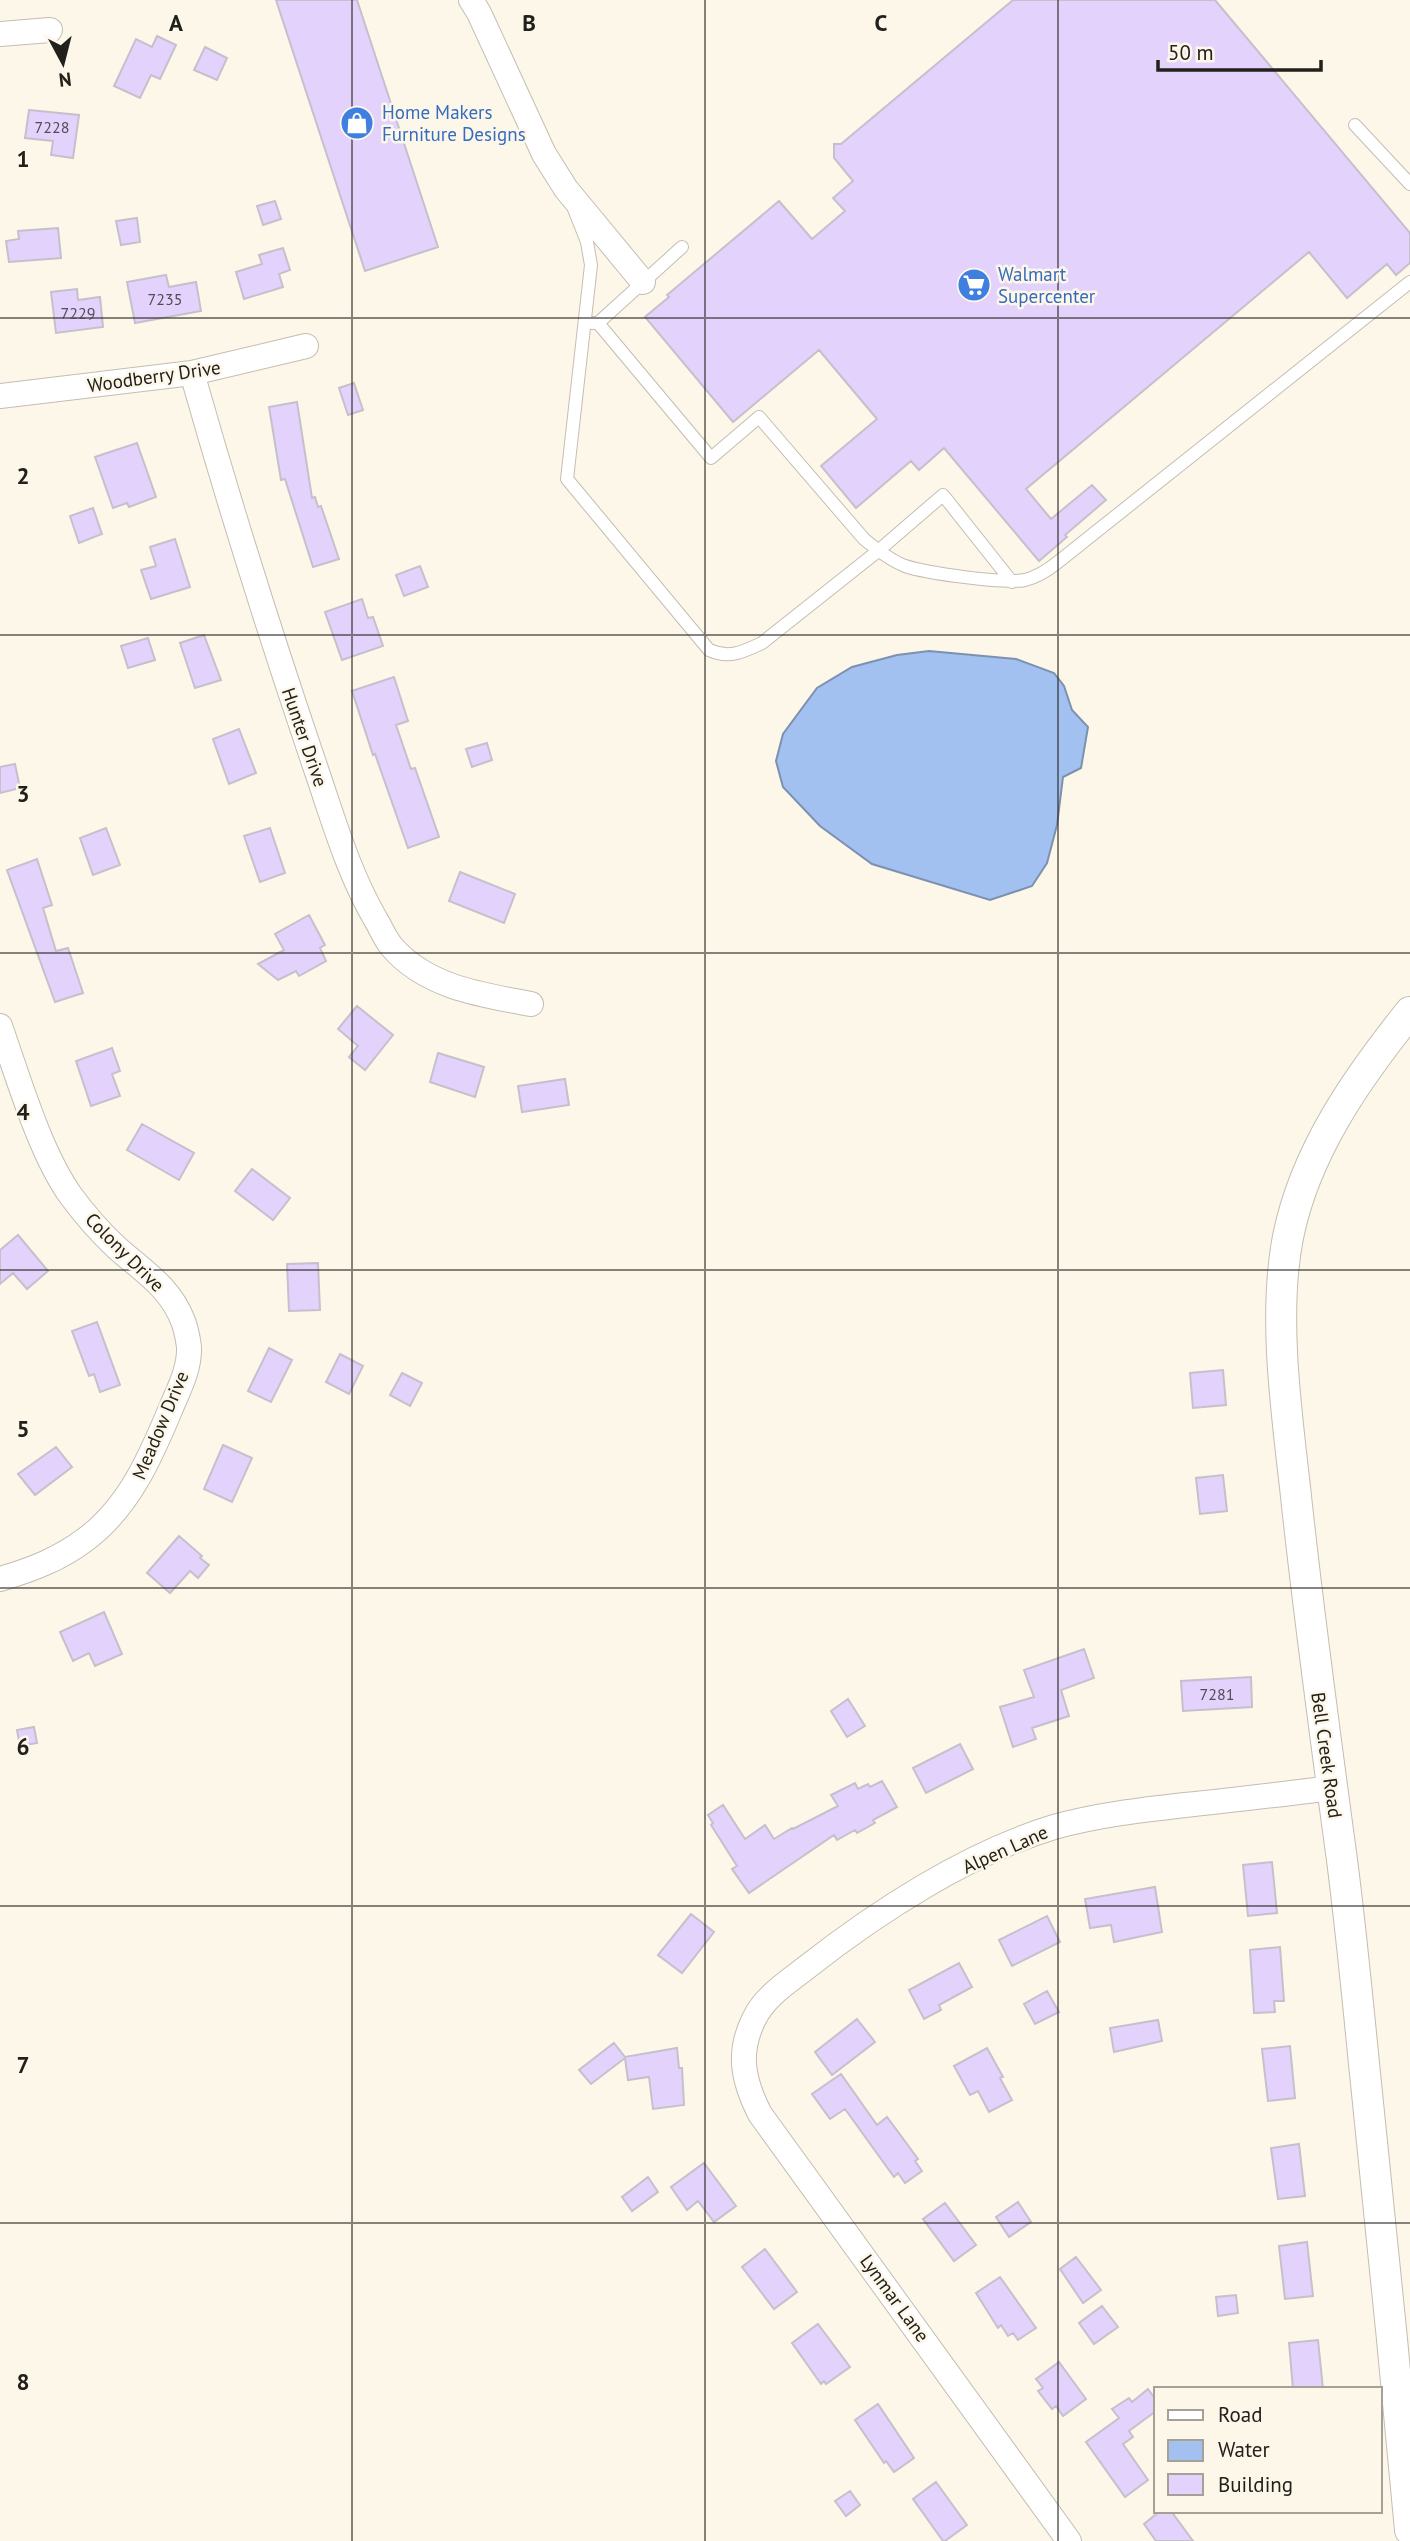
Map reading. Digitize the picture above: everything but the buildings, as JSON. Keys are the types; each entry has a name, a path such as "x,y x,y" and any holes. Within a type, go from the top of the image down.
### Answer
{"street":[{"path":"475,4 544,153 566,189 643,282"},
{"path":"0,34 50,30"},
{"name":"Woodberry Drive","path":"0,396 192,373 306,346"},
{"name":"Hunter Drive","path":"192,373 273,645 347,860 369,909 391,946 410,964 433,979 453,987 531,1004"},
{"name":"Bell Creek Road","path":"1410,1012 1374,1056 1349,1094 1317,1154 1300,1196 1289,1236 1283,1278 1282,1320 1289,1428 1311,1636 1345,1883 1410,2530"},
{"name":"Colony Drive","path":"0,1026 51,1162 69,1194 97,1229 157,1280 174,1302 184,1323"},
{"name":"Meadow Drive","path":"0,1579 32,1569 64,1554 88,1538 109,1518 132,1488 151,1456 181,1384 189,1347 184,1323"},
{"name":"Alpen Lane","path":"744,2046 755,2015 772,1995 836,1945 948,1874 1009,1844 1053,1828 1108,1814 1332,1788"},
{"name":"Lynmar Lane","path":"744,2046 743,2071 760,2114 1069,2541"}],"lane":[{"path":"1355,125 1410,184"},
{"path":"566,189 587,242 591,265 591,323 567,479 709,650 722,655 741,653 762,643 878,551 943,495 1012,582"},
{"path":"591,323 682,247"},
{"path":"591,323 711,458 759,417 864,539 878,551 906,566 929,572 1012,582 1026,580 1051,568 1410,282"}],"water":[{"path":"929,651 1016,659 1054,673 1064,686 1072,710 1088,727 1081,768 1063,777 1057,825 1047,863 1032,886 990,900 872,864 820,826 783,787 776,761 783,734 817,688 852,667 897,655"}],"place":[{"name":"Home Makers Furniture Designs","path":"357,123"},
{"name":"Walmart Supercenter","path":"974,285"}]}
